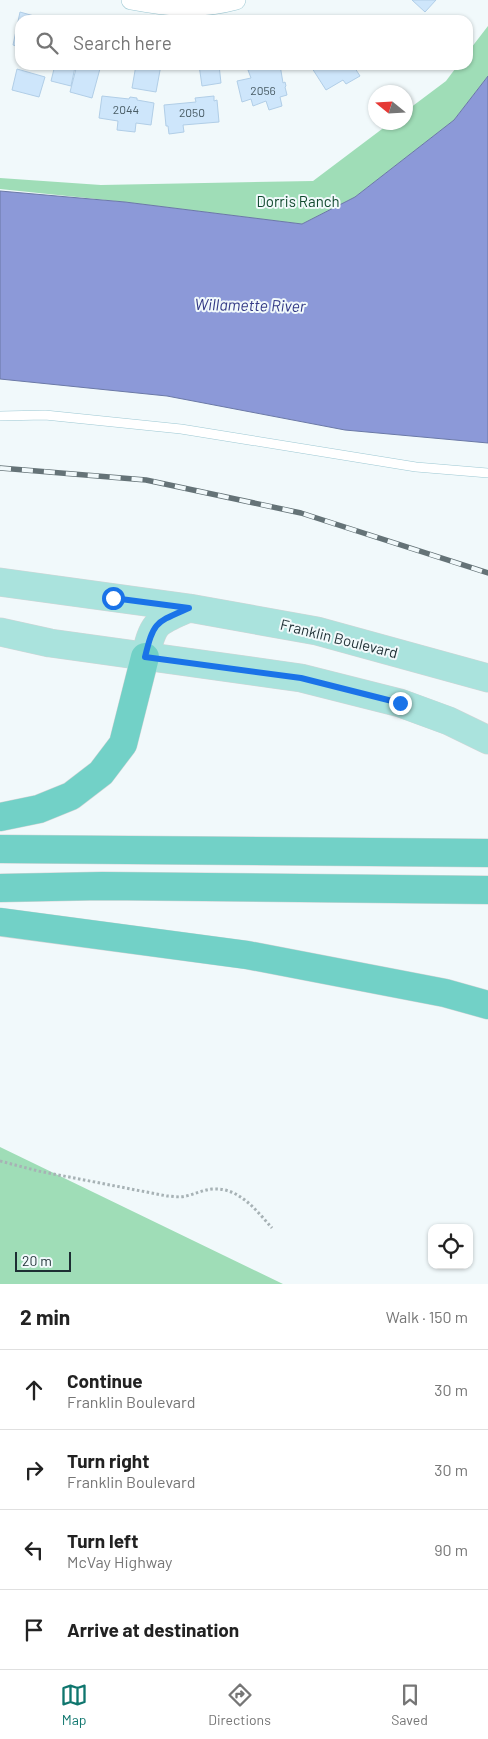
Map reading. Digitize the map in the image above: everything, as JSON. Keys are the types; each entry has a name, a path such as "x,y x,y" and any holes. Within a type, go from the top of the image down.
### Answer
{"highway":[{"path":"0,817 39,809 71,796 101,773 123,744 145,657"},
{"path":"0,848 488,853"},
{"path":"0,888 112,886 488,890"},
{"path":"0,922 247,955 445,993 488,1006"}],"main road":[{"name":"Franklin Boulevard","path":"0,582 189,608 317,631 488,678"},
{"path":"145,657 153,628 161,620 189,608"},
{"path":"0,632 50,643 301,678 400,703 448,721 488,740"}],"street":[{"path":"131,0 165,6 214,6 236,0"}],"lane":[{"path":"0,416 45,415 181,429 416,467 488,473"}],"path":[{"path":"0,1161 38,1171 167,1196 184,1197 214,1189 228,1191 242,1197 272,1228"}],"green space":[{"name":"Dorris Ranch","path":"488,26 488,76 454,120 355,197 302,224 0,189 0,178 101,185 313,181 381,130 413,130 413,106 446,81 454,70 473,70 473,46"},
{"path":"0,1147 283,1284 0,1284"}],"water":[{"name":"Willamette River","path":"488,76 488,443 345,430 167,396 0,379 0,191 125,202 302,224 355,197 454,120"}],"building":[{"path":"412,0 436,0 425,12"},
{"path":"20,12 30,15 19,15"},
{"path":"17,70 45,77 39,97 12,90"},
{"path":"54,70 74,70 71,86 51,81"},
{"path":"76,70 100,70 92,98 70,92"},
{"path":"135,70 160,70 156,92 132,88"},
{"path":"200,70 220,70 221,83 202,86"},
{"path":"248,70 281,70 287,95 280,97 282,106 269,110 266,101 253,106 251,99 242,102 237,81 251,78"},
{"path":"313,70 356,70 360,76 346,84 343,80 326,90"},
{"path":"102,96 129,99 130,97 154,103 151,125 136,123 135,132 117,130 118,121 99,118"},
{"path":"214,96 214,101 217,100 219,122 183,125 184,132 169,134 168,126 166,126 164,105 196,102 195,98"}],"railway":[{"path":"0,468 146,480 301,513 488,573"}],"route":[{"path":"113,598 189,608 161,620 153,628 145,657 301,678 400,703"}]}
